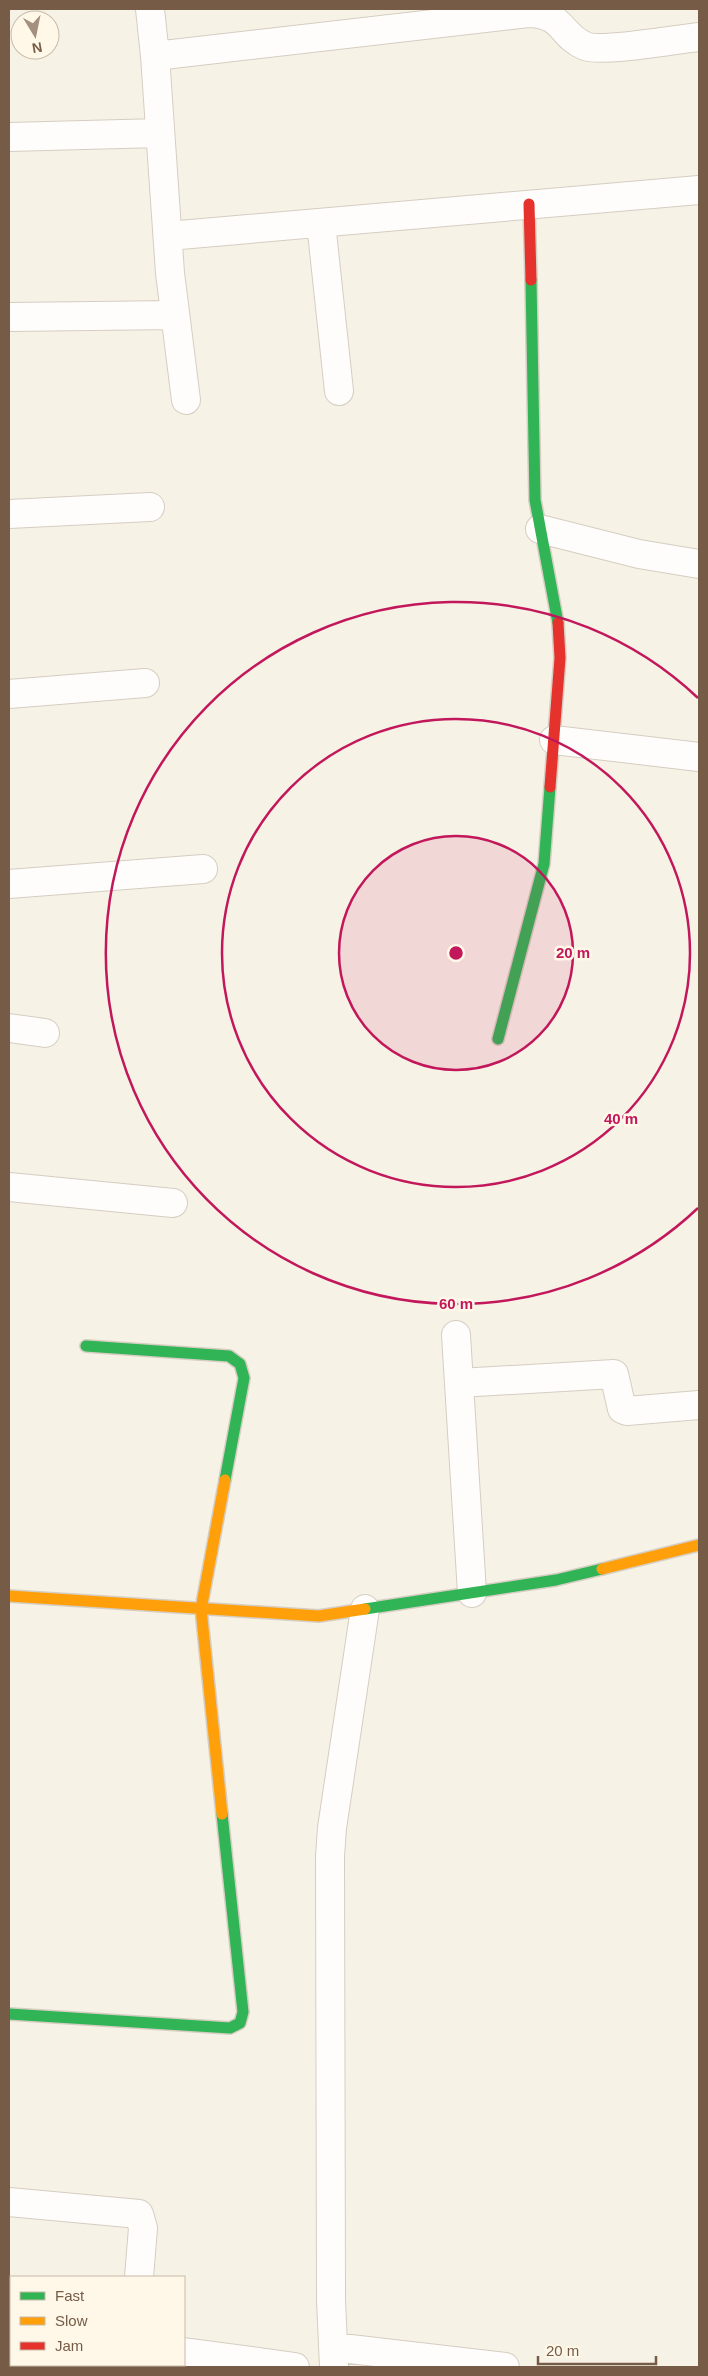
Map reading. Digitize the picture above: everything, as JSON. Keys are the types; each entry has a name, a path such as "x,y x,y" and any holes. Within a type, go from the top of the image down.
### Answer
{"street":[{"path":"150,9 175,315 186,400"},
{"path":"155,56 528,13 544,13 554,19 577,41 598,49 699,37"},
{"path":"9,137 160,133"},
{"path":"168,236 699,190"},
{"path":"498,1039 544,864 560,658 560,632 535,500 528,204"},
{"path":"321,223 339,391"},
{"path":"9,317 175,315"},
{"path":"9,514 150,507"},
{"path":"540,529 639,554 699,564"},
{"path":"9,694 145,683"},
{"path":"554,740 699,757"},
{"path":"9,884 202,870"},
{"path":"9,1028 45,1033"},
{"path":"9,1187 173,1203"},
{"path":"456,1335 472,1593"},
{"path":"9,2014 230,2028 240,2023 243,2012 201,1609 244,1378 240,1364 229,1356 86,1346"},
{"path":"459,1383 614,1374 622,1409 628,1411 699,1405"},
{"path":"9,1596 319,1616 556,1580 699,1545"},
{"path":"365,1609 332,1828 330,1856 334,2357 506,2367"},
{"path":"9,2202 140,2214 143,2228 138,2276"},
{"path":"185,2352 296,2367"}],"traffic: fast":[{"path":"531,280 535,500 558,623"},
{"path":"498,1039 544,864 550,787"},
{"path":"86,1346 229,1356 240,1364 244,1378 225,1480"},
{"path":"365,1609 556,1580 602,1569"},
{"path":"9,2014 230,2028 240,2023 243,2012 222,1814"}],"traffic: slow":[{"path":"222,1814 201,1609 225,1480"},
{"path":"602,1569 699,1545"},
{"path":"9,1596 319,1616 365,1609"}],"traffic: jam":[{"path":"529,204 531,280"},
{"path":"550,787 560,658 558,623"}]}
